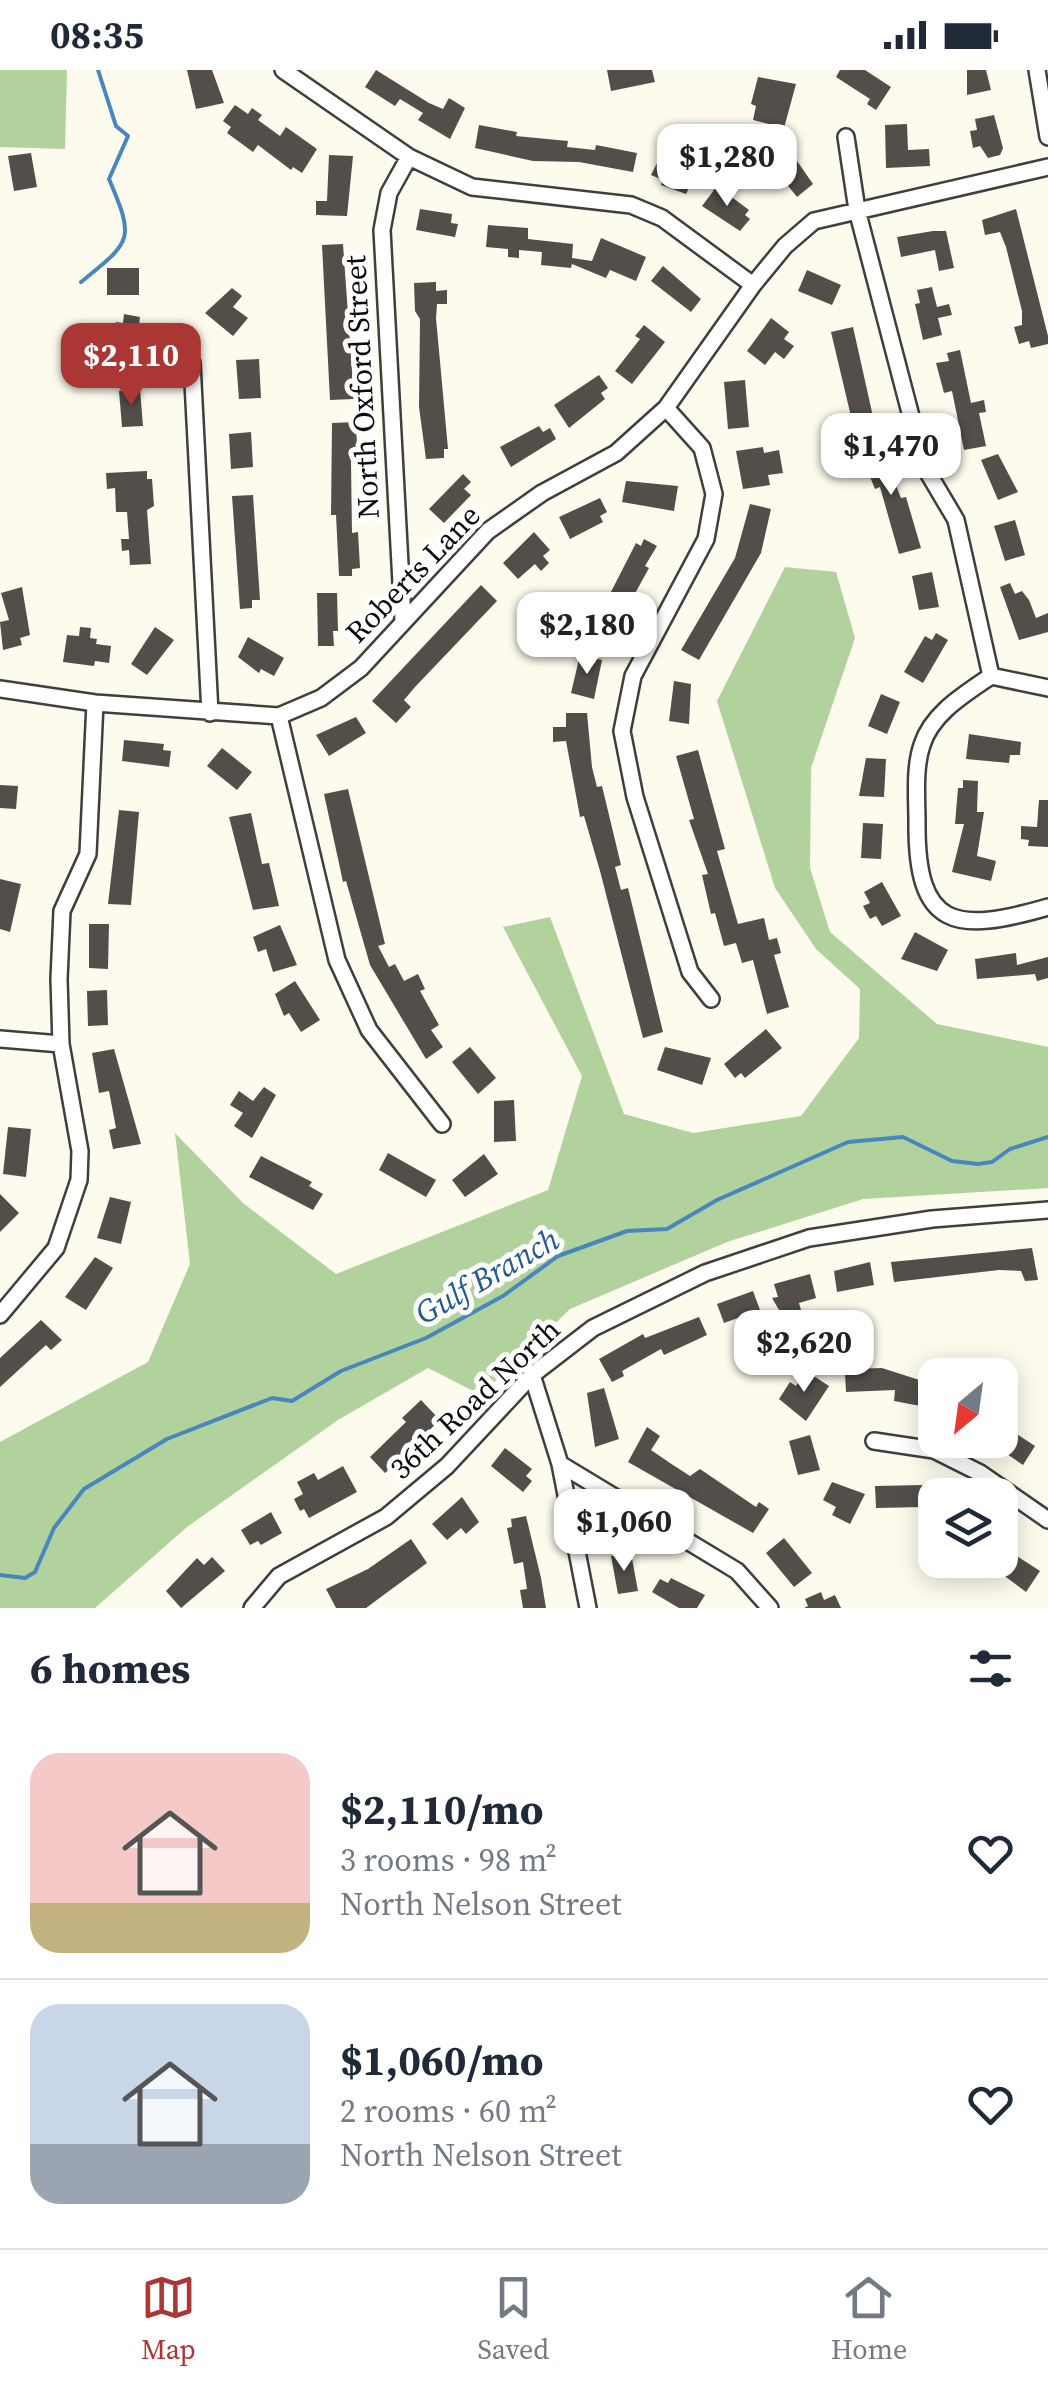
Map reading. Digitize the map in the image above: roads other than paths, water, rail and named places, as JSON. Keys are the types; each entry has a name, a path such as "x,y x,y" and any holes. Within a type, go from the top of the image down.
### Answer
{"street":[{"path":"283,70 409,157 472,187 631,205 662,218 753,285"},
{"path":"1037,70 1048,138"},
{"path":"846,137 857,210 924,466 956,520 991,676"},
{"name":"North Oxford Street","path":"402,620 382,230 390,193 409,157"},
{"name":"Roberts Lane","path":"0,689 96,703 279,716 322,698 361,668 488,531 542,493 616,453 666,408 753,285 814,220 1048,167"},
{"path":"192,363 210,713"},
{"path":"666,408 702,448 714,494 706,540 634,676 622,732 635,797 690,972 712,1000"},
{"path":"1048,688 991,676 948,706 922,745 917,872 933,906 969,922 1006,919 1048,907"},
{"path":"0,1315 56,1248 80,1180 80,1151 61,1044 62,912 88,854 96,703"},
{"path":"279,716 338,960 368,1030 442,1124"},
{"path":"0,1039 61,1044"},
{"name":"36th Road North","path":"252,1608 279,1576 386,1517 448,1466 532,1375 593,1328 704,1273 808,1238 932,1219 1048,1210"},
{"path":"532,1375 560,1464 588,1608"},
{"path":"874,1441 934,1450 980,1473 1048,1520"},
{"path":"560,1464 737,1571 770,1608"}],"waterway":[{"path":"81,282 111,257 124,238 125,228 109,179 128,136 116,126 98,70"},
{"name":"Gulf Branch","path":"0,1575 25,1578 35,1572 54,1528 84,1489 167,1439 272,1398 292,1401 341,1371 426,1338 503,1296 558,1256 627,1231 667,1229 717,1200 848,1142 903,1137 952,1161 978,1164 992,1162 1010,1149 1048,1137"}]}
